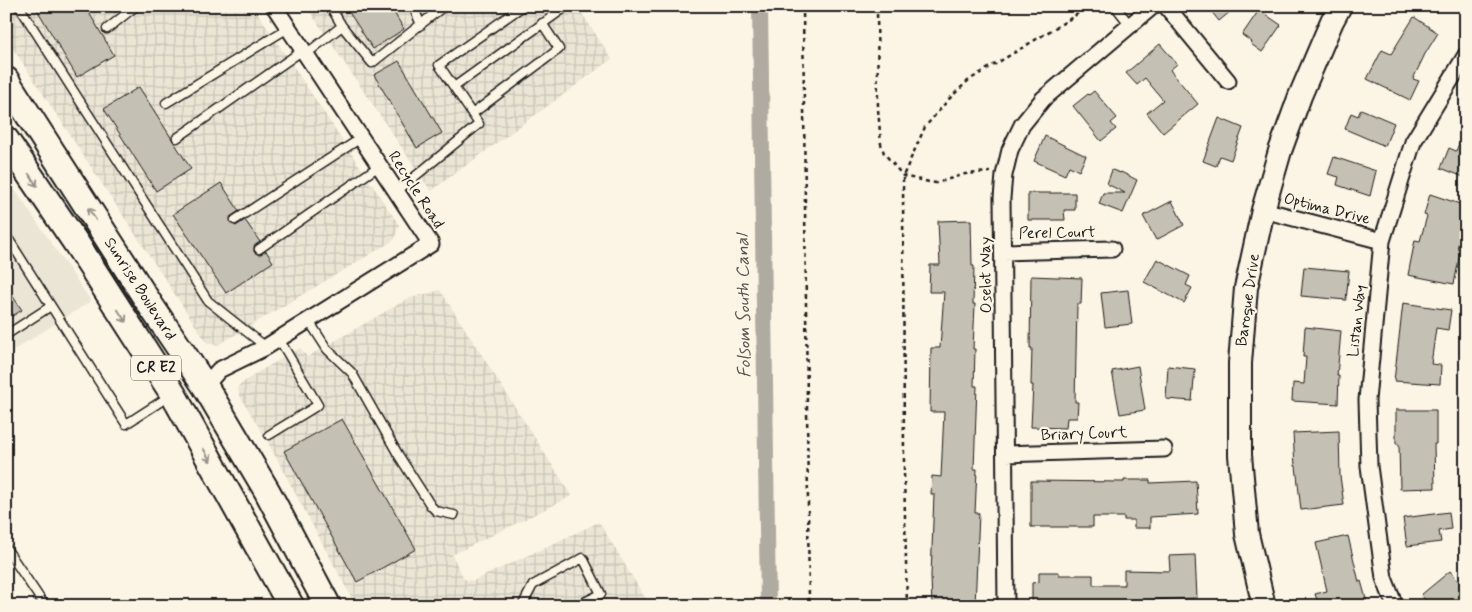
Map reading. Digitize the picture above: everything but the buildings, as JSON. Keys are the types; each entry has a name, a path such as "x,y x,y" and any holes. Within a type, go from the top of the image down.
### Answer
{"main road":[{"name":"Sunrise Boulevard","path":"6,80 151,306 205,386 266,491 328,606"},
{"name":"Sunrise Boulevard","path":"6,140 76,243 173,394 291,606"},
{"path":"76,243 88,244 101,250 183,376 192,382 205,386"},
{"path":"173,394 186,398 200,407 273,534 295,544"}],"street":[{"name":"Recycle Road","path":"205,386 219,370 266,347 430,244 274,6"},
{"name":"Oselot Way","path":"1006,606 1002,198 1010,150 1022,125 1043,98 1152,6"},
{"path":"1166,6 1228,81"},
{"name":"Baroque Drive","path":"1264,606 1247,534 1240,455 1240,372 1246,288 1263,210 1280,152 1300,96 1340,6"},
{"name":"Listan Way","path":"1395,606 1384,578 1369,466 1367,400 1382,241 1413,142 1466,55"},
{"name":"Optima Drive","path":"1263,210 1382,241"},
{"name":"Perel Court","path":"1003,252 1112,249"},
{"name":"Briary Court","path":"1005,454 1164,449"}],"lane":[{"path":"20,6 208,301 266,347"},
{"path":"107,29 136,6"},
{"path":"330,6 342,26 372,63 444,6"},
{"path":"413,6 421,24"},
{"path":"396,192 479,124 439,65 523,6"},
{"path":"454,87 563,8 560,6"},
{"path":"1115,6 1130,25"},
{"path":"472,114 559,49 542,23"},
{"path":"177,138 342,26"},
{"path":"166,103 288,28"},
{"path":"235,220 361,138"},
{"path":"259,250 379,166"},
{"path":"6,235 126,424 173,394"},
{"path":"6,335 51,306"},
{"path":"309,321 327,349 352,373 403,463 431,506 436,511 454,515"},
{"path":"269,434 318,405 279,339"},
{"path":"6,548 45,606"},
{"path":"522,606 533,585 583,558 601,594 576,606"}],"path":[{"path":"803,6 809,606"},
{"path":"877,6 878,109 881,144 884,153 903,176 936,183 966,174 1005,171"},
{"path":"907,606 904,452 903,176 925,127 949,99 969,80 1073,17 1087,6"}],"shaded area":[{"path":"6,6 253,6 399,225 394,240 218,345 207,343 6,38"},
{"path":"306,6 577,6 612,59 431,191"},
{"path":"6,177 91,301 6,355"},
{"path":"440,290 572,496 452,555 464,579 473,581 599,522 650,606 356,606 265,437 239,395 238,386 300,348 307,357 407,299"}],"waterway":[{"name":"Folsom South Canal","path":"760,6 768,606"}]}
